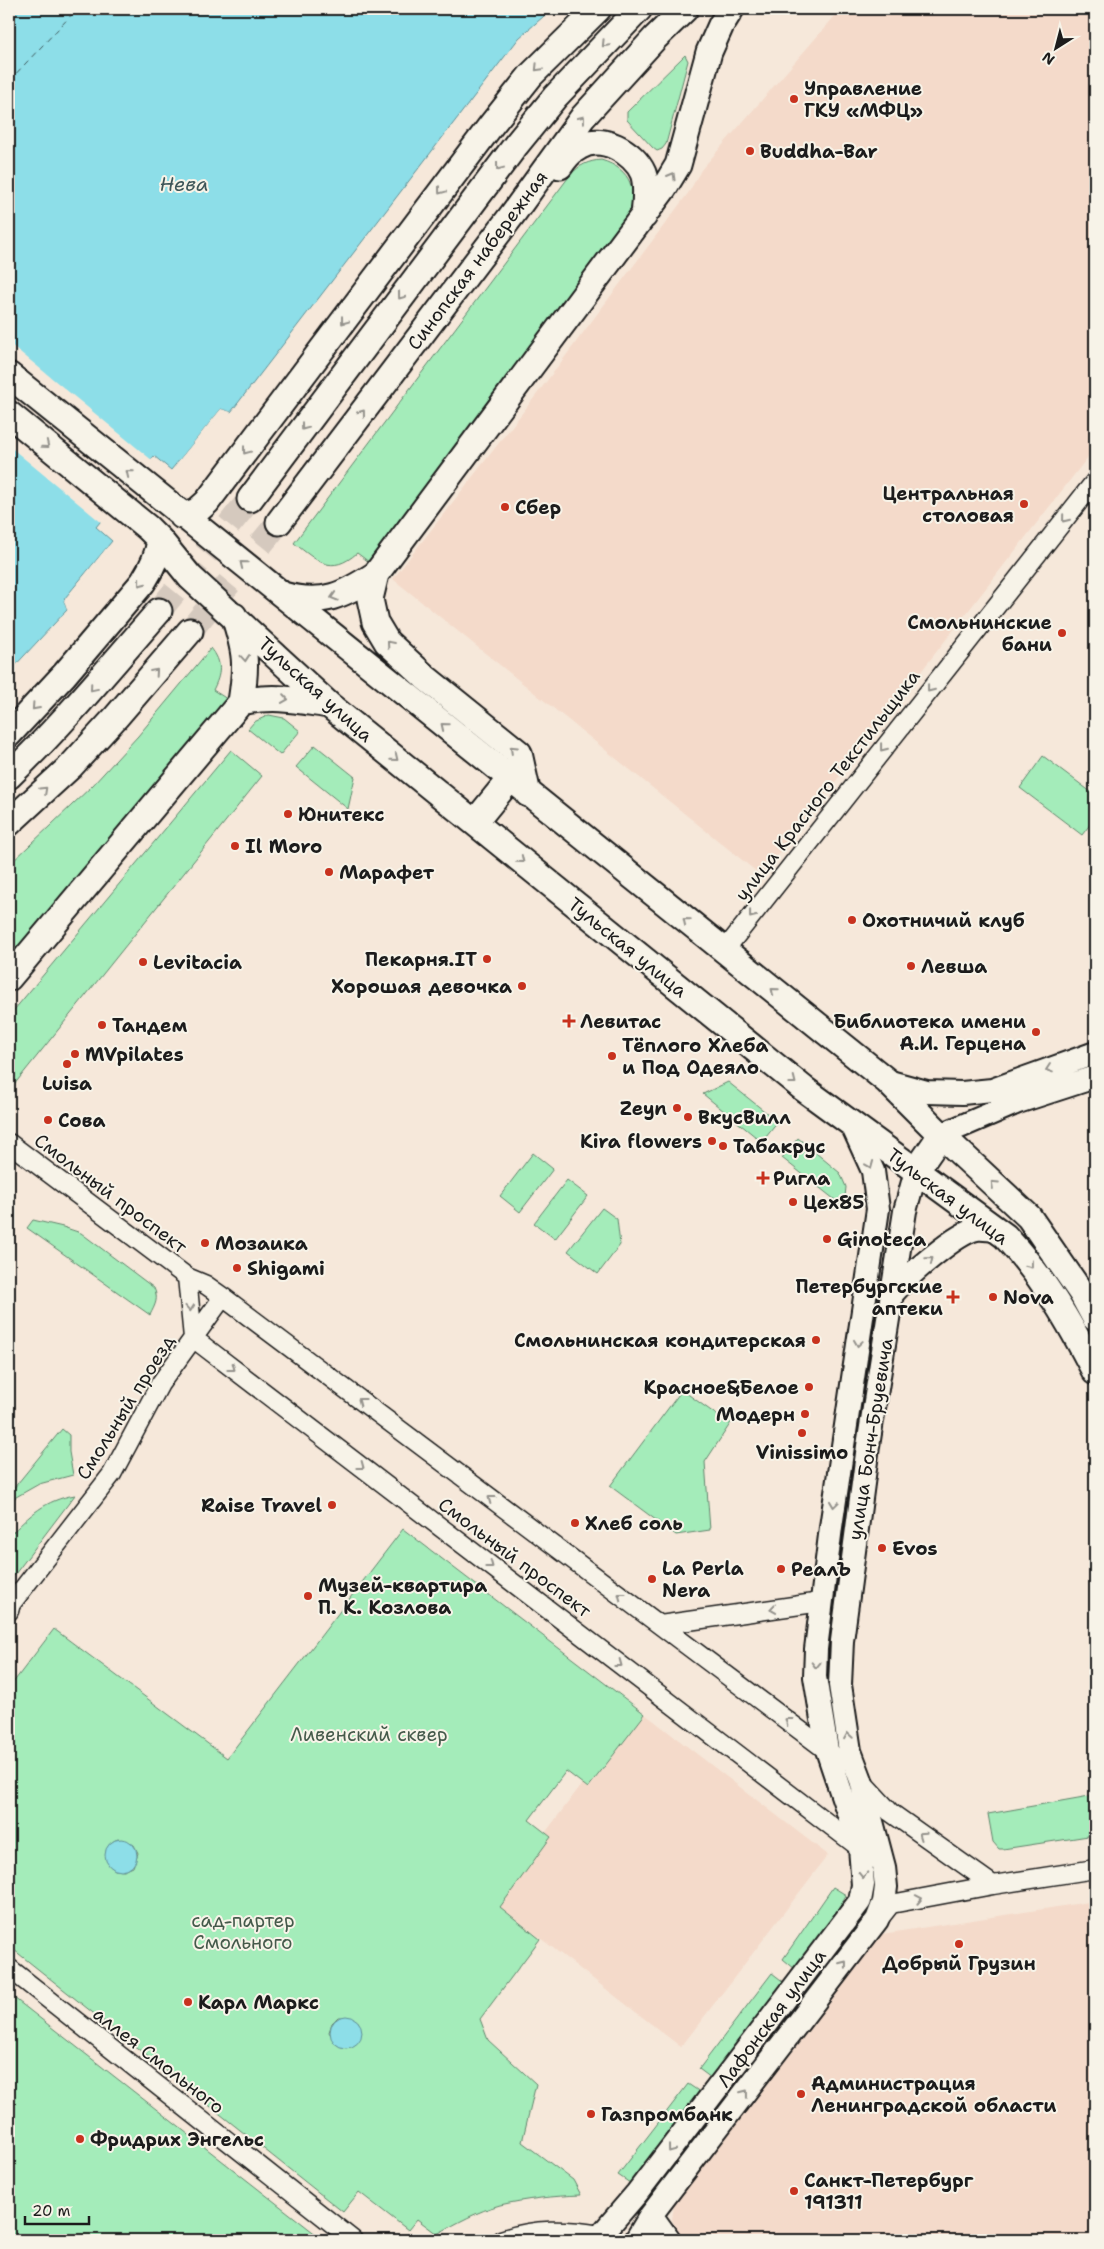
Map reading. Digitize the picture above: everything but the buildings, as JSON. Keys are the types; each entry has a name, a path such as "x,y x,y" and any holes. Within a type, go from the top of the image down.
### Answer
{"main road":[{"path":"174,510 197,511 207,502 492,124 531,75 598,9"},
{"name":"Синопская набережная","path":"250,500 516,145 555,97 639,9"},
{"name":"Синопская набережная","path":"279,522 512,215 583,117 655,38 685,9"},
{"path":"281,595 313,600 331,598 351,590 376,574 664,188 678,165 709,52 721,25 731,9"},
{"path":"512,215 536,198 567,156 581,145 600,143 618,146 634,160 644,174 646,190 644,216"},
{"name":"Тульская улица","path":"9,375 174,510 886,1080 941,1135 1029,1217 1086,1301 1095,1318"},
{"name":"Тульская улица","path":"9,414 154,534 190,577 329,705 740,1038 852,1125 1005,1236 1030,1264 1058,1303 1095,1372"},
{"path":"9,734 64,675 143,582 159,553 154,534"},
{"path":"376,574 370,599 375,622 388,642 426,678 519,753 519,787 475,822"},
{"path":"9,776 45,741 159,611"},
{"path":"9,978 241,702 246,657 234,616"},
{"path":"9,824 71,766 190,632"},
{"path":"241,702 264,697 278,697 329,705"},
{"name":"улица Бонч-Бруевича","path":"916,1171 941,1135"}],"street":[{"name":"улица Красного Текстильщика","path":"724,951 1095,481"},
{"path":"886,1080 927,1092 962,1093 992,1090 1095,1053"},
{"path":"941,1135 1018,1102 1095,1077"},
{"name":"улица Бонч-Бруевича","path":"852,1125 873,1171 878,1208 821,1602 815,1677 827,1750 860,1848"},
{"name":"Смольный проспект","path":"9,1143 187,1277 206,1285 223,1297 827,1750 861,1780 890,1812 993,1885"},
{"name":"улица Бонч-Бруевича","path":"884,1867 861,1780 850,1751 840,1685 842,1641 866,1456 894,1292 905,1212 916,1171"},
{"path":"894,1292 902,1282 955,1239 978,1229 996,1230"},
{"name":"Смольный проспект","path":"187,1277 193,1338 860,1848"},
{"name":"Смольный проезд","path":"9,1611 11,1604 112,1474 160,1384 223,1297"},
{"path":"660,1625 821,1602"},
{"name":"Лафонская улица","path":"602,2233 637,2194 860,1901 863,1885 860,1848"},
{"name":"Лафонская улица","path":"636,2240 651,2215 878,1920 884,1902 886,1887 884,1867"},
{"path":"878,1920 892,1904 993,1885 1095,1869"},
{"name":"аллея Смольного","path":"9,1968 353,2240"},
{"path":"651,2215 668,2240"},
{"path":"501,2240 544,2230 602,2233"}],"shaded area":[{"path":"841,9 1095,9 1095,448 762,876 393,579 537,394 689,192 701,170"},
{"path":"645,1714 828,1855 681,2047 500,1907 551,1837 545,1833 582,1784 589,1788"},
{"path":"1095,1901 1095,2233 1050,2240 686,2240 679,2233 672,2220 674,2205 882,1934"}],"green space":[{"path":"685,55 688,61 666,144 657,151 627,120 627,112"},
{"path":"601,160 620,169 630,183 632,200 626,220 369,562 357,553 339,564 324,563 294,543 571,174 584,164"},
{"path":"211,648 218,659 220,669 213,690 227,699 9,960 9,865 93,785 138,736"},
{"path":"269,715 284,718 300,731 280,755 248,729 254,722"},
{"path":"315,745 355,777 348,809 296,767"},
{"path":"231,750 262,776 9,1091 9,1016"},
{"path":"1043,756 1095,795 1095,818 1082,835 1020,788"},
{"path":"728,1082 778,1122 762,1142 703,1094"},
{"path":"798,1138 840,1173 846,1187 844,1207 782,1158"},
{"path":"533,1153 553,1169 520,1212 500,1196"},
{"path":"567,1180 588,1196 555,1239 534,1223"},
{"path":"602,1208 617,1219 620,1245 598,1274 568,1251"},
{"path":"33,1220 81,1233 154,1288 156,1299 150,1315 27,1228"},
{"path":"682,1390 721,1418 727,1410 736,1415 705,1462 710,1530 676,1535 610,1486"},
{"path":"62,1429 69,1435 69,1452 73,1475 39,1484 9,1501 9,1494"},
{"path":"75,1495 9,1582 9,1536 24,1521 46,1505 64,1497"},
{"name":"сад-партер Смольного","path":"403,1529 645,1714 588,1788 566,1771 529,1820 551,1837 500,1907 540,1939 480,2019 488,2040 536,2084 522,2142 573,2180 581,2195 540,2198 500,2205 476,2214 437,2234 417,2219 408,2230 359,2192 343,2212 9,1946 9,1688 54,1629 227,1758","holes":["118,1839 134,1845 138,1853 133,1867 124,1871 115,1870 110,1867 106,1858 109,1845","338,2017 358,2022 360,2030 357,2043 349,2047 341,2047 336,2044 329,2032 332,2023"]},
{"path":"1095,1795 1095,1835 1003,1849 999,1849 993,1842 988,1814"},
{"path":"833,1887 846,1895 835,1917 795,1969 783,1959"},
{"path":"772,1973 785,1983 711,2078 699,2069"},
{"path":"9,1994 322,2239 9,2240"},
{"path":"688,2084 700,2092 630,2183 618,2175"}],"water":[{"name":"Нева","path":"9,9 552,9 519,38 231,412 221,409 171,470 154,456 96,527 112,541 65,598 67,610 9,672"},
{"path":"121,1839 133,1843 137,1855 133,1867 121,1871 109,1867 105,1855 109,1843"},
{"path":"346,2016 358,2020 362,2032 358,2044 346,2048 334,2044 330,2032 334,2020"}],"pier":[{"path":"9,343 153,461 102,523 9,446"},
{"path":"221,409 231,412 229,414 222,412 178,465 176,464"},
{"path":"108,546 110,548 66,602 69,608 67,610 64,601"}],"ferry route":[{"path":"9,81 77,9"}],"tunnel":[{"path":"159,611 250,499"},
{"path":"190,631 279,522"}],"place":[{"name":"Управление ГКУ «МФЦ»","path":"794,99"},
{"name":"Buddha-Bar","path":"750,151"},
{"name":"Центральная столовая","path":"1024,504"},
{"name":"Сбер","path":"505,507"},
{"name":"Смольнинские бани","path":"1062,633"},
{"name":"Юнитекс","path":"288,814"},
{"name":"Il Moro","path":"235,846"},
{"name":"Марафет","path":"329,872"},
{"name":"Охотничий клуб","path":"852,920"},
{"name":"Пекарня.IT","path":"487,959"},
{"name":"Levitacia","path":"143,962"},
{"name":"Левша","path":"911,966"},
{"name":"Хорошая девочка","path":"522,986"},
{"name":"Левитас","path":"569,1021"},
{"name":"Тандем","path":"102,1025"},
{"name":"Библиотека имени А.И. Герцена","path":"1036,1032"},
{"name":"MVpilates","path":"75,1054"},
{"name":"Тёплого Хлеба и Под Одеяло","path":"612,1056"},
{"name":"Luisa","path":"67,1064"},
{"name":"Zeyn","path":"677,1108"},
{"name":"ВкусВилл","path":"688,1117"},
{"name":"Сова","path":"48,1120"},
{"name":"Kira flowers","path":"712,1141"},
{"name":"Табакрус","path":"723,1146"},
{"name":"Ригла","path":"763,1178"},
{"name":"Цех85","path":"793,1202"},
{"name":"Ginoteca","path":"827,1239"},
{"name":"Мозаика","path":"205,1243"},
{"name":"Shigami","path":"237,1268"},
{"name":"Петербургские аптеки","path":"953,1297"},
{"name":"Nova","path":"993,1297"},
{"name":"Смольнинская кондитерская","path":"816,1340"},
{"name":"Красное&Белое","path":"809,1387"},
{"name":"Модерн","path":"805,1414"},
{"name":"Vinissimo","path":"802,1433"},
{"name":"Raise Travel","path":"332,1505"},
{"name":"Хлеб соль","path":"575,1523"},
{"name":"Evos","path":"882,1548"},
{"name":"РеалЪ","path":"781,1569"},
{"name":"La Perla Nera","path":"652,1579"},
{"name":"Музей-квартира П. К. Козлова","path":"308,1596"},
{"name":"Добрый Грузин","path":"959,1944"},
{"name":"Карл Маркс","path":"188,2002"},
{"name":"Администрация Ленинградской области","path":"801,2094"},
{"name":"Газпромбанк","path":"591,2114"},
{"name":"Фридрих Энгельс","path":"80,2139"},
{"name":"Санкт-Петербург 191311","path":"794,2191"}],"park label":[{"name":"Ливенский сквер","path":"369,1734"}]}
